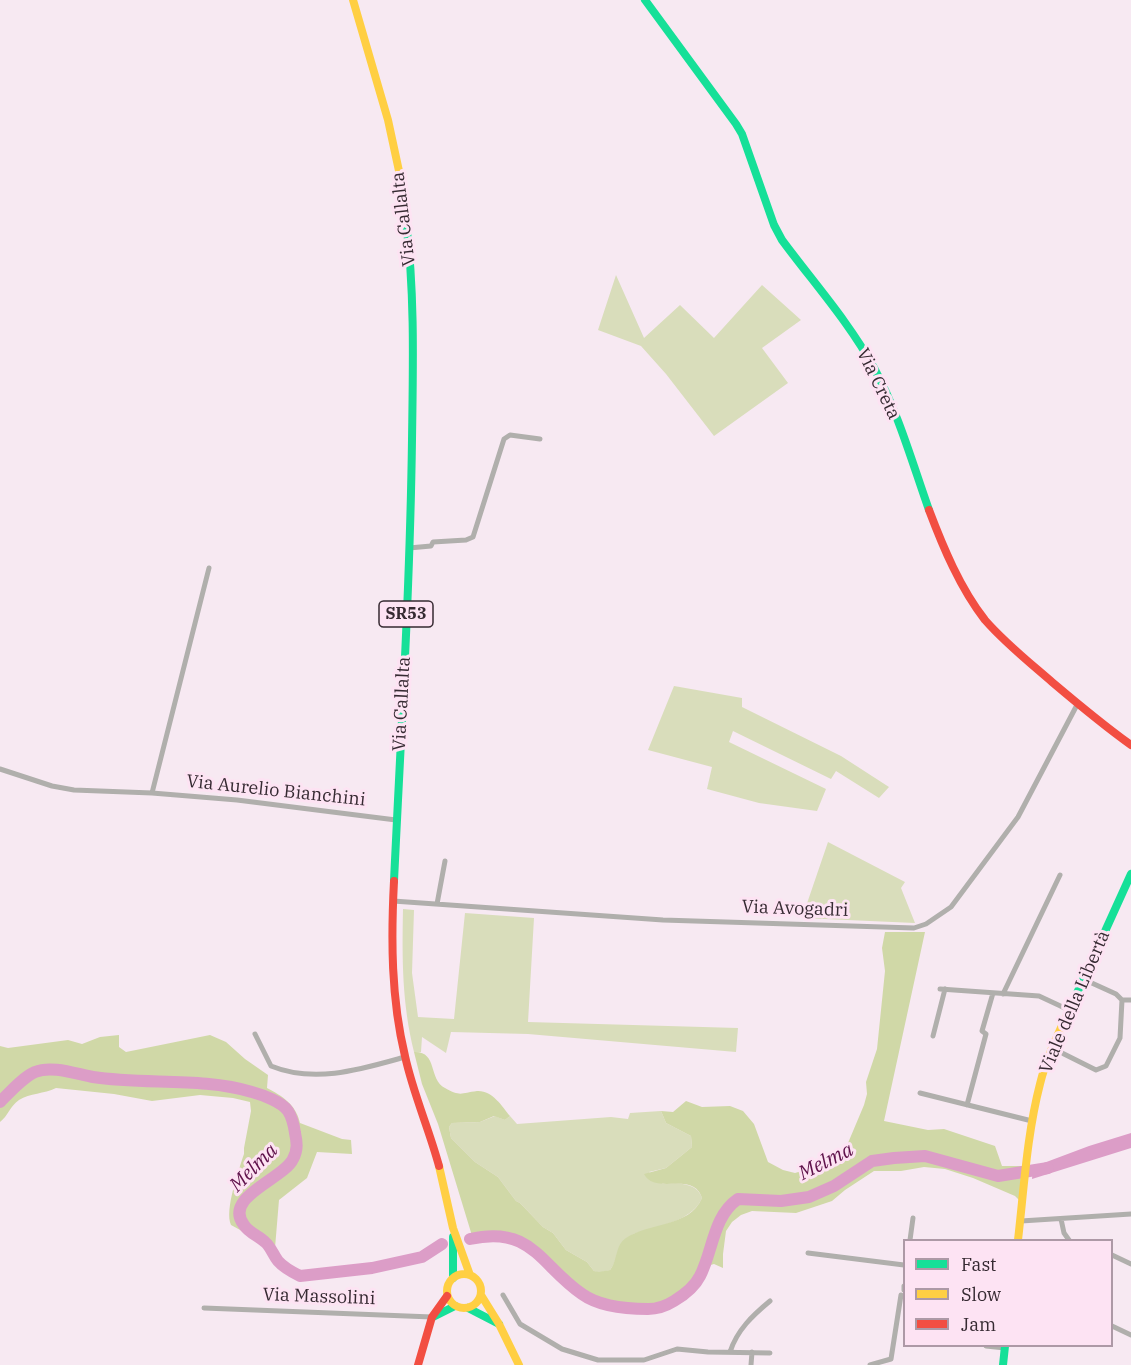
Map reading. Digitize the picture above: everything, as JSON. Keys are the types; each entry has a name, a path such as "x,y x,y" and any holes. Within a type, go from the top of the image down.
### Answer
{"main road":[{"name":"Via Callalta","path":"354,0 388,120 399,171 409,245 413,336 409,548 393,901 392,954 396,1010 405,1057 438,1163 453,1228 470,1275"},
{"name":"Via Creta","path":"645,0 736,124 742,134 774,225 782,240 871,362 884,387 944,543 968,592 997,634 1131,745"},
{"name":"Viale della Libertà","path":"1018,1239 1032,1120 1040,1082 1052,1048 1131,874"},
{"name":"Via Callalta","path":"453,1228 453,1278"},
{"path":"418,1365 432,1317 447,1296 448,1284 453,1278 462,1274 470,1275 479,1283 481,1295 499,1324 519,1365"},
{"path":"468,1308 477,1302 481,1295"},
{"path":"447,1296 455,1306"},
{"path":"432,1317 455,1306 468,1308 499,1324"},
{"path":"1003,1365 1005,1347"}],"street":[{"path":"409,548 431,546 433,542 466,540 473,537 504,439 510,435 540,439"},
{"path":"152,793 209,568"},
{"name":"Via Avogadri","path":"393,901 663,920 914,928 926,924 951,907 1018,817 1078,703"},
{"name":"Via Aurelio Bianchini","path":"0,769 52,786 74,790 237,800 396,820"},
{"path":"437,904 445,861"},
{"path":"1003,994 1059,875"},
{"path":"1083,979 1116,994 1122,1000 1131,1000"},
{"path":"933,1036 942,989 1039,996 1069,1010"},
{"path":"967,1105 986,1034 982,1031 993,993"},
{"path":"1052,1048 1093,1069 1102,1068 1109,1062 1120,1038 1122,1000"},
{"path":"255,1034 271,1066 288,1073 344,1073 405,1057"},
{"path":"920,1093 1032,1120"},
{"path":"1021,1221 1131,1214"},
{"path":"910,1239 913,1218"},
{"path":"1061,1219 1064,1233 1069,1239"},
{"path":"808,1253 903,1265"},
{"path":"1113,1255 1131,1264"},
{"path":"870,1365 891,1359 903,1290"},
{"path":"503,1295 520,1324 562,1349 598,1360 644,1363 677,1349 770,1353"},
{"path":"730,1352 746,1323 770,1301"},
{"name":"Via Massolini","path":"204,1308 432,1317"},
{"path":"1113,1326 1131,1335"},
{"path":"751,1365 752,1353"}],"green space":[{"path":"616,275 644,338 680,305 714,338 762,285 801,320 762,348 788,383 714,436 641,346 598,330"},
{"path":"674,686 742,698 742,707 841,756 889,787 879,798 836,771 831,779 733,731 729,742 826,789 817,811 759,803 707,789 712,767 648,750"},
{"path":"828,842 905,882 901,888 915,923 802,918"},
{"path":"403,909 414,910 412,973 418,1017 454,1019 465,913 534,918 528,1022 738,1028 736,1052 528,1034 451,1032 446,1053 422,1037 421,1052 414,1052 407,1016 404,981"},
{"path":"885,932 925,932 884,1121 928,1130 944,1129 995,1146 1002,1166 1023,1166 1019,1200 1015,1196 973,1178 945,1169 924,1167 901,1171 874,1171 832,1201 796,1213 752,1211 741,1215 726,1231 723,1268 714,1264 707,1266 693,1290 675,1304 665,1308 641,1311 621,1310 595,1304 581,1296 532,1252 512,1241 482,1239 483,1243 473,1239 438,1124 422,1084 414,1052 427,1056 436,1078 445,1088 458,1093 482,1091 487,1093 496,1099 510,1116 505,1120 494,1116 480,1122 452,1123 449,1127 451,1138 475,1162 498,1177 516,1201 543,1227 553,1233 566,1250 587,1262 594,1271 610,1270 622,1241 635,1233 688,1215 702,1198 691,1186 657,1183 644,1174 666,1168 692,1147 691,1136 666,1123 661,1111 673,1112 686,1101 702,1107 730,1106 743,1111 754,1124 768,1162 795,1173 828,1163 842,1153 864,1105 867,1094 866,1082 877,1049 885,971 882,948"},
{"path":"119,1035 119,1047 126,1052 210,1035 226,1042 268,1075 267,1088 292,1106 300,1123 342,1139 351,1140 352,1154 317,1152 307,1178 279,1200 274,1260 262,1242 231,1225 229,1219 233,1190 244,1154 251,1111 250,1102 200,1095 152,1101 114,1094 56,1088 19,1100 0,1122 0,1046 8,1048 68,1040 82,1044 100,1037"},
{"path":"661,1111 666,1123 691,1136 692,1147 666,1168 649,1172 663,1184 691,1186 702,1198 686,1216 632,1235 620,1248 610,1270 599,1273 594,1271 587,1262 566,1250 553,1233 543,1227 516,1201 498,1177 475,1162 451,1138 449,1127 452,1123 480,1122 495,1116 505,1120 510,1116 517,1124 611,1117 628,1119 630,1113"}],"shaded area":[{"path":"1131,1133 1131,1148 1032,1179 1033,1165"}],"waterway":[{"name":"Melma","path":"0,1102 30,1075 49,1069 112,1079 214,1084 256,1093 277,1102 288,1111 294,1127 296,1149 293,1159 287,1166 247,1197 241,1206 239,1215 246,1228 267,1244 283,1266 300,1276 372,1268 422,1257 442,1244"},
{"name":"Melma","path":"470,1239 491,1236 522,1243 534,1250 568,1283 589,1298 614,1306 648,1309 665,1306 685,1293 695,1283 704,1266 718,1224 730,1206 738,1199 781,1201 809,1197 834,1186 872,1161 894,1158 925,1156 998,1176 1048,1168"}],"traffic: fast":[{"path":"645,0 736,124 742,134 774,225 782,240 842,318 874,368 897,420 929,510"},
{"path":"394,881 411,495 412,303 406,222"},
{"path":"1073,1002 1131,874"},
{"path":"453,1237 453,1278"},
{"path":"433,1317 455,1306"},
{"path":"468,1308 499,1324"},
{"path":"1003,1365 1005,1347"}],"traffic: slow":[{"path":"353,0 388,120 399,171 406,222"},
{"path":"1018,1239 1026,1161 1040,1084 1046,1063 1073,1002"},
{"path":"439,1166 453,1228 470,1275"},
{"path":"464,1274 476,1279 481,1291 476,1303 464,1308 452,1303 447,1291 452,1279 464,1274"},
{"path":"481,1295 499,1324 519,1365"}],"traffic: jam":[{"path":"929,510 960,581 985,620 1052,682 1131,745"},
{"path":"394,881 393,969 400,1034 412,1084 439,1166"},
{"path":"418,1365 432,1317 447,1296"}]}
